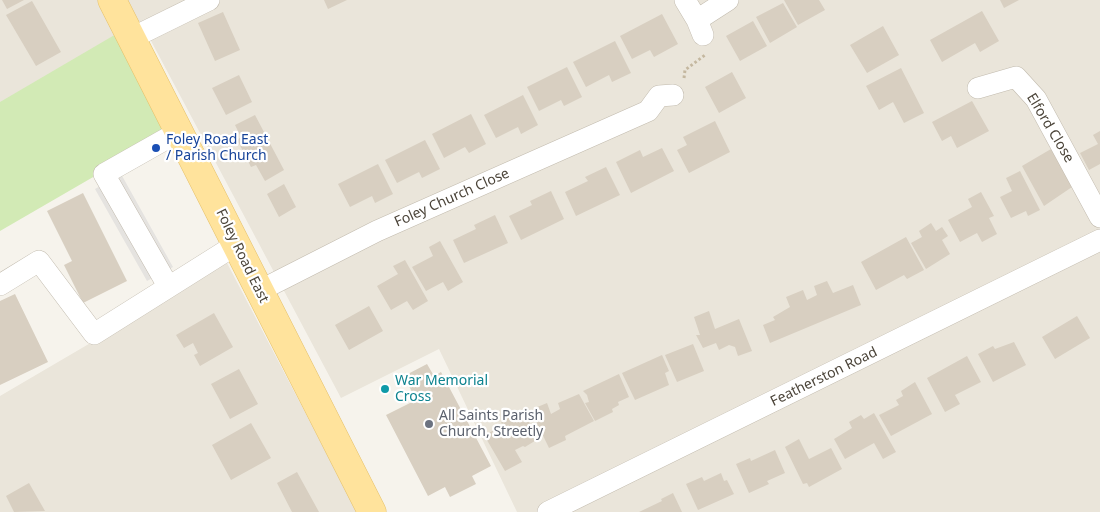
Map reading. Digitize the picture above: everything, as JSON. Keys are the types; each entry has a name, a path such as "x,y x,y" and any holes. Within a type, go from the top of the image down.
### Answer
{"main road":[{"name":"Foley Road East","path":"112,0 372,512"}],"street":[{"path":"132,38 209,0"},
{"path":"685,0 700,27 728,0"},
{"name":"Elford Close","path":"978,88 1016,77 1036,99 1100,217"},
{"name":"Foley Church Close","path":"259,291 377,231 654,117 659,96 673,95"},
{"path":"168,286 104,174 180,131"},
{"name":"Featherston Road","path":"548,512 1100,240"},
{"path":"0,285 39,261 94,334 237,244"}],"path":[{"path":"673,95 684,82 685,70 694,61 705,56 700,27"}],"shaded area":[{"path":"0,0 1100,0 1100,512 517,512 439,349 341,398 141,22 0,103"},
{"path":"121,174 173,267 147,281 95,189"},
{"path":"227,263 357,512 0,512 0,396"}],"green space":[{"path":"123,30 176,129 0,231 0,102"}],"building":[{"path":"2,0 24,0 7,9"},
{"path":"324,0 347,0 328,9"},
{"path":"784,0 819,0 825,10 798,25"},
{"path":"1000,0 1019,0 1004,8"},
{"path":"32,1 61,52 36,66 6,15"},
{"path":"783,3 797,27 770,43 756,17"},
{"path":"982,11 999,41 980,52 975,43 942,62 930,40"},
{"path":"223,12 240,50 215,61 198,23"},
{"path":"662,14 678,44 654,57 650,50 632,59 620,36"},
{"path":"753,21 767,46 740,61 726,36"},
{"path":"883,26 899,55 867,73 850,45"},
{"path":"615,41 631,73 612,82 609,75 586,87 573,62"},
{"path":"567,67 582,97 564,106 561,100 539,111 527,87"},
{"path":"901,68 924,113 904,123 893,102 879,110 866,86"},
{"path":"732,72 746,98 719,113 705,87"},
{"path":"239,75 252,102 226,115 212,88"},
{"path":"523,95 538,125 521,134 518,127 496,138 484,115"},
{"path":"972,101 989,131 957,148 951,136 942,141 932,122"},
{"path":"471,114 486,144 469,153 465,147 444,158 432,134"},
{"path":"255,115 284,170 265,181 256,165 251,167 237,140 241,137 235,125"},
{"path":"715,121 730,152 689,173 677,150 687,145 683,137"},
{"path":"1100,131 1100,164 1089,170 1080,153 1098,144 1093,135"},
{"path":"425,140 440,169 422,178 419,172 397,183 385,160"},
{"path":"662,148 674,171 631,193 616,162 640,150 643,157"},
{"path":"1051,149 1072,187 1044,206 1022,166"},
{"path":"378,164 393,194 375,203 372,196 350,207 338,184"},
{"path":"606,167 620,195 576,216 565,192 588,181 585,177"},
{"path":"1020,171 1040,210 1028,216 1026,211 1011,218 1000,197 1012,191 1006,178"},
{"path":"284,184 296,207 279,217 267,194"},
{"path":"551,191 564,219 521,240 509,216 532,205 530,201"},
{"path":"981,192 994,216 989,218 997,234 982,242 977,233 960,242 948,220 972,207 968,199"},
{"path":"83,193 127,281 83,303 64,265 72,261 47,211"},
{"path":"495,215 508,243 464,263 453,240 476,229 474,225"},
{"path":"931,223 936,231 942,227 948,236 942,240 950,254 926,269 911,243 922,237 919,231"},
{"path":"906,237 924,270 907,279 904,275 876,290 861,262"},
{"path":"440,241 463,282 448,291 443,282 426,291 412,267 433,256 429,247"},
{"path":"405,260 428,301 413,310 407,301 391,310 377,286 398,274 393,266"},
{"path":"827,281 833,293 853,285 861,305 770,343 763,325 775,320 773,317 790,307 786,297 803,290 807,300 817,295 814,286"},
{"path":"15,294 48,362 0,385 0,301"},
{"path":"369,306 383,331 349,350 335,325"},
{"path":"709,311 715,329 739,319 752,351 738,356 735,347 729,345 719,350 716,343 703,348 696,335 700,335 694,317"},
{"path":"214,313 233,347 200,366 194,355 198,353 193,343 184,348 176,335"},
{"path":"1077,316 1090,338 1055,359 1042,337"},
{"path":"1014,342 1026,365 993,382 978,354 993,346 995,349"},
{"path":"693,344 704,371 677,382 665,355"},
{"path":"662,355 669,371 665,373 669,385 635,400 622,373"},
{"path":"967,356 981,382 955,395 960,404 945,412 927,378"},
{"name":"All Saints Parish Church, Streetly","path":"427,364 434,376 441,372 491,466 472,476 476,484 450,497 445,487 428,496 386,415 416,400 404,376"},
{"path":"239,369 258,404 230,419 211,384"},
{"path":"619,374 629,397 618,402 619,405 612,409 613,412 595,421 585,403 589,402 587,395 583,391"},
{"path":"915,382 932,414 891,436 879,415 899,405 896,400 903,396 901,391"},
{"path":"579,394 594,421 565,436 566,440 549,448 534,417 537,415 535,408 547,403 551,414 560,409 558,403"},
{"path":"874,413 896,452 883,459 874,443 845,459 834,439 852,428 849,422 861,415 864,419"},
{"path":"526,415 538,439 525,447 523,446 515,450 522,462 505,471 484,435 503,426 501,422 512,416 515,420"},
{"path":"251,423 271,458 231,480 212,445"},
{"path":"799,439 809,459 831,448 842,469 809,487 807,483 803,484 785,447"},
{"path":"775,450 785,473 767,481 769,484 749,493 736,464 750,458 751,461"},
{"path":"297,472 319,512 292,512 277,483"},
{"path":"721,473 724,481 727,480 734,494 698,510 686,484 702,477 704,481"},
{"path":"29,483 45,511 14,512 6,496"},
{"path":"673,493 682,512 639,512 662,501 661,499"}],"place":[{"name":"Foley Road East / Parish Church","path":"156,148"},
{"name":"War Memorial Cross","path":"385,389"},
{"name":"All Saints Parish Church, Streetly","path":"429,424"}]}
